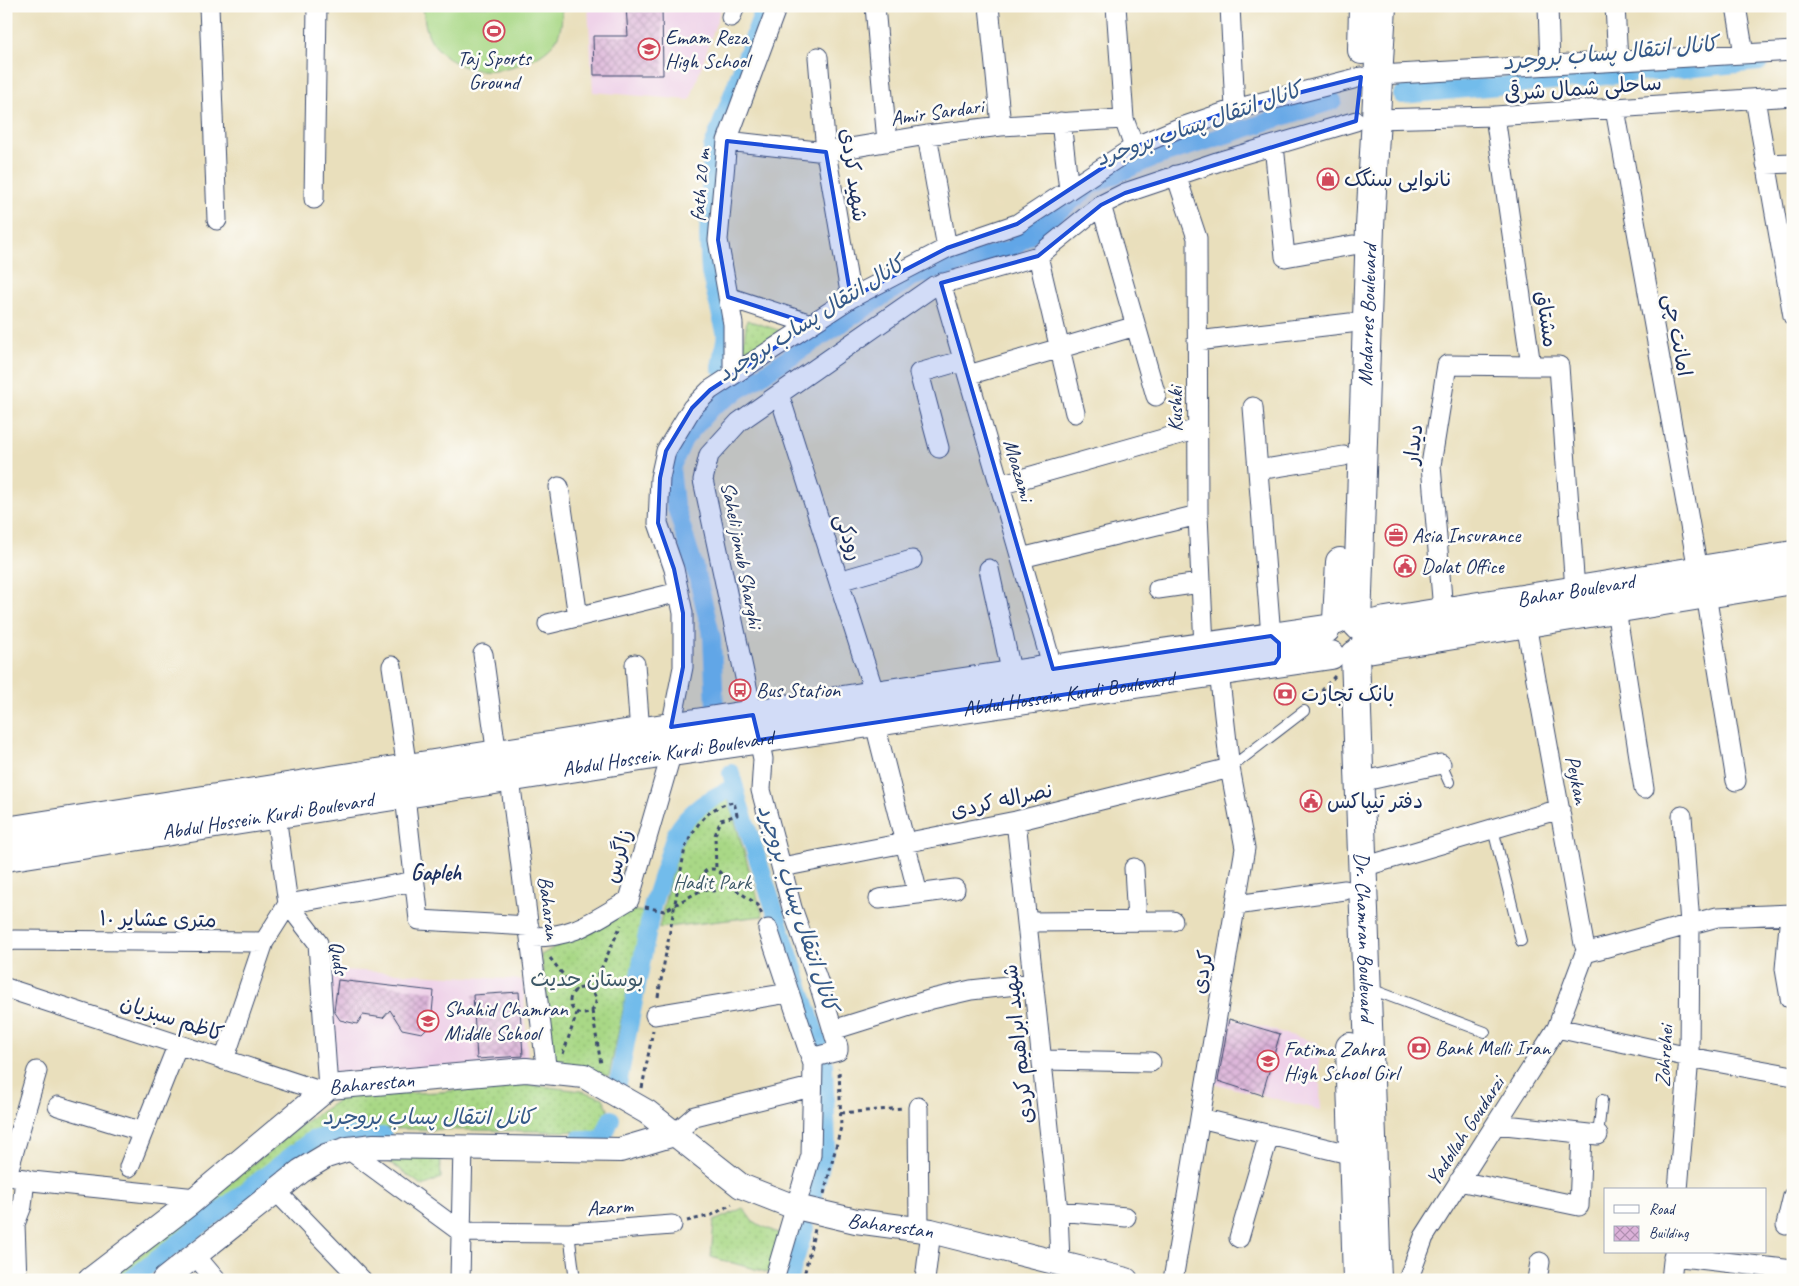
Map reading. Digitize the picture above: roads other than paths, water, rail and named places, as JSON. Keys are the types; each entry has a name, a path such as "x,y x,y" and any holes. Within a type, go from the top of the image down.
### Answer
{"main road":[{"name":"Modarres Boulevard","path":"1363,6 1371,76"},
{"name":"Modarres Boulevard","path":"1345,643 1344,456 1353,245 1371,76 1382,6"},
{"name":"Modarres Boulevard","path":"1345,643 1366,120"},
{"name":"Bahar Boulevard","path":"1345,643 1445,624 1575,590 1702,582 1744,575 1793,555"},
{"name":"Bahar Boulevard","path":"1744,575 1793,580"},
{"name":"Bahar Boulevard","path":"1445,624 1526,624 1616,609 1702,582"},
{"name":"Abdul Hossein Kurdi Boulevard","path":"6,831 406,768 503,767 756,727 875,695 1271,636 1345,643"},
{"path":"1271,636 1279,643 1281,651 1275,663"},
{"name":"Abdul Hossein Kurdi Boulevard","path":"756,727 876,724 1275,663 1345,643"},
{"name":"Dr. Chamran Boulevard","path":"1345,643 1360,782 1377,1280"},
{"name":"Dr. Chamran Boulevard","path":"1345,643 1345,890 1357,1280"},
{"name":"Abdul Hossein Kurdi Boulevard","path":"6,858 405,796 503,767 640,733 672,740"}],"street":[{"path":"209,6 217,220"},
{"path":"314,200 317,6"},
{"name":"fath 20 m","path":"733,375 733,324 718,240 727,141 777,6"},
{"name":"شهید کردی","path":"875,6 887,142"},
{"path":"989,6 1001,126"},
{"path":"1116,6 1124,119 1134,147"},
{"path":"1230,6 1235,109"},
{"path":"1548,6 1550,65"},
{"path":"1615,6 1618,61"},
{"path":"1736,6 1744,54"},
{"name":"زاگرس","path":"414,880 419,920 550,937 574,932 629,900 672,740 683,667 683,613 674,569 658,523 660,478 666,451 692,408 710,390 851,298 947,248 1017,224 1134,147 1179,128 1235,109 1371,76 1793,51"},
{"name":"شهید کردی","path":"818,57 826,152 851,298"},
{"name":"ساحلی شمال شرقی","path":"1366,120 1496,116 1793,96"},
{"path":"1755,99 1793,316"},
{"name":"امانت چی","path":"1615,109 1702,582 1736,781"},
{"name":"مشتاق","path":"1496,116 1531,366 1559,366 1575,590"},
{"name":"Amir Sardari","path":"727,141 826,152 928,135 1001,126 1124,119"},
{"name":"Saheli jonub Sharghi","path":"811,1058 838,1051 833,1030 792,908 761,790 763,759 703,480 707,460 718,443 739,422 934,286 1038,256 1101,205 1125,193 1274,145 1366,120"},
{"path":"1061,122 1069,190"},
{"path":"928,135 947,248"},
{"path":"1274,145 1285,257 1353,245"},
{"path":"1766,164 1793,163"},
{"name":"Kushki","path":"1176,175 1197,238 1198,515 1204,646"},
{"path":"1101,205 1156,396"},
{"path":"1038,256 1075,413"},
{"name":"Moazami","path":"942,284 1053,669"},
{"path":"728,296 811,324"},
{"path":"1197,341 1350,323"},
{"path":"938,448 919,373 966,367 1060,348 1136,326"},
{"name":"دیدار","path":"1445,624 1431,465 1447,365 1531,366"},
{"name":"رودکی","path":"779,394 875,695"},
{"path":"1253,407 1271,636"},
{"path":"1000,485 1198,429"},
{"path":"1258,470 1344,456"},
{"path":"559,487 578,617"},
{"path":"1021,558 1198,515"},
{"path":"839,581 912,560"},
{"path":"989,569 1012,675"},
{"path":"1158,589 1200,583"},
{"path":"548,624 679,592"},
{"path":"1616,609 1644,789"},
{"name":"Peykan","path":"1526,624 1584,948"},
{"name":"Baharan","path":"483,654 552,1073"},
{"path":"635,664 640,733"},
{"path":"392,666 406,768"},
{"name":"کردی","path":"1173,1280 1245,848 1230,768 1219,672"},
{"path":"876,724 918,894"},
{"path":"1360,782 1441,764"},
{"name":"نصراله کردی","path":"782,867 1016,821 1230,768"},
{"path":"224,1060 264,942 288,904 414,880 405,796"},
{"path":"1363,867 1560,809"},
{"name":"Quds","path":"276,815 288,904 318,944 325,1090"},
{"name":"Zohrehei","path":"1678,1188 1689,1057 1690,924 1682,816"},
{"name":"شهید ابراهیم کردی","path":"1016,821 1058,1211 1060,1262"},
{"path":"1134,868 1137,921"},
{"path":"879,899 955,889"},
{"path":"1236,905 1345,890"},
{"path":"1584,948 1717,917 1791,914 1785,969 1790,998 1793,999"},
{"path":"1027,922 1172,921"},
{"path":"768,929 811,1058 811,1155 774,1280"},
{"name":"۱۰ متری عشایر","path":"6,942 14,940 264,942"},
{"name":"Yadollah Goudarzi","path":"1408,1280 1424,1236 1557,1028 1584,948"},
{"path":"833,1030 932,999 971,990 1034,983"},
{"name":"کاظم سبزیان","path":"6,988 224,1060 325,1090"},
{"path":"655,1015 790,993"},
{"path":"1557,1028 1689,1057 1793,1076"},
{"path":"130,1167 178,1044"},
{"path":"1042,1060 1151,1062"},
{"name":"Baharestan","path":"90,1280 196,1198 325,1090 526,1070 584,1076 647,1112 741,1186 796,1207 856,1221 925,1230 1060,1262 1088,1275 1126,1280"},
{"path":"38,1071 6,1175 26,1179 196,1198"},
{"path":"164,1280 301,1170 326,1156 348,1149 374,1146 620,1150 674,1134 695,1116 811,1088"},
{"path":"58,1106 143,1132"},
{"path":"918,1107 925,1230 925,1280"},
{"path":"1200,1118 1353,1155"},
{"path":"1459,1182 1579,1206 1590,1134 1496,1124"},
{"path":"1239,1238 1269,1135"},
{"path":"460,1280 463,1147"},
{"path":"348,1149 461,1232"},
{"path":"17,1280 15,1224 22,1206 26,1179"},
{"path":"276,1190 362,1280"},
{"path":"1786,1225 1793,1196"},
{"path":"1058,1211 1126,1217"},
{"name":"Azarm","path":"461,1232 569,1233 672,1225"},
{"path":"194,1254 216,1280"},
{"path":"1671,1280 1674,1254 1787,1273"}],"lane":[{"path":"1230,768 1304,711"},
{"path":"1441,764 1448,782"},
{"path":"1493,829 1521,941"},
{"path":"1367,988 1485,1032"},
{"path":"1590,1134 1602,1100"},
{"path":"569,1233 575,1280"}],"waterway":[{"path":"720,367 726,335 710,273 708,237 712,149 765,6"},
{"name":"کانال انتقال پساب بروجرد","path":"1402,95 1760,62"},
{"name":"کانال انتقال پساب بروجرد","path":"715,708 712,638 698,579 675,504 671,468 684,439 710,409 913,277 1011,249 1092,185 1150,159 1333,101"},
{"name":"کانال انتقال پساب بروجرد","path":"731,773 739,803 819,1044"},
{"name":"کانال انتقال پساب بروجرد","path":"618,1084 653,903 675,835 687,818 701,806 735,787"},
{"name":"کانال انتقال پساب بروجرد","path":"812,1199 827,1143 824,1063"},
{"name":"کانل انتقال پساب بروجرد","path":"579,1139 594,1140 603,1138 611,1119"},
{"name":"کانل انتقال پساب بروجرد","path":"130,1280 312,1140 330,1135 383,1136"},
{"name":"کانال انتقال پساب بروجرد","path":"789,1280 805,1228"}],"place":[{"name":"Taj Sports Ground","path":"494,31"},
{"name":"Emam Reza High School","path":"649,49"},
{"name":"نانوایی سنگک","path":"1328,179"},
{"name":"Asia Insurance","path":"1396,535"},
{"name":"Dolat Office","path":"1405,566"},
{"name":"Bus Station","path":"740,690"},
{"name":"بانک تجارت","path":"1285,694"},
{"name":"دفتر تیپاکس","path":"1311,801"},
{"name":"Shahid Chamran Middle School","path":"428,1021"},
{"name":"Bank Melli Iran","path":"1419,1048"},
{"name":"Fatima Zahra High School Girl","path":"1268,1061"}],"district":[{"name":"Gapleh","path":"436,873"}],"park label":[{"name":"Hadit Park","path":"712,882"},
{"name":"بوستان حدیث","path":"587,979"}]}
